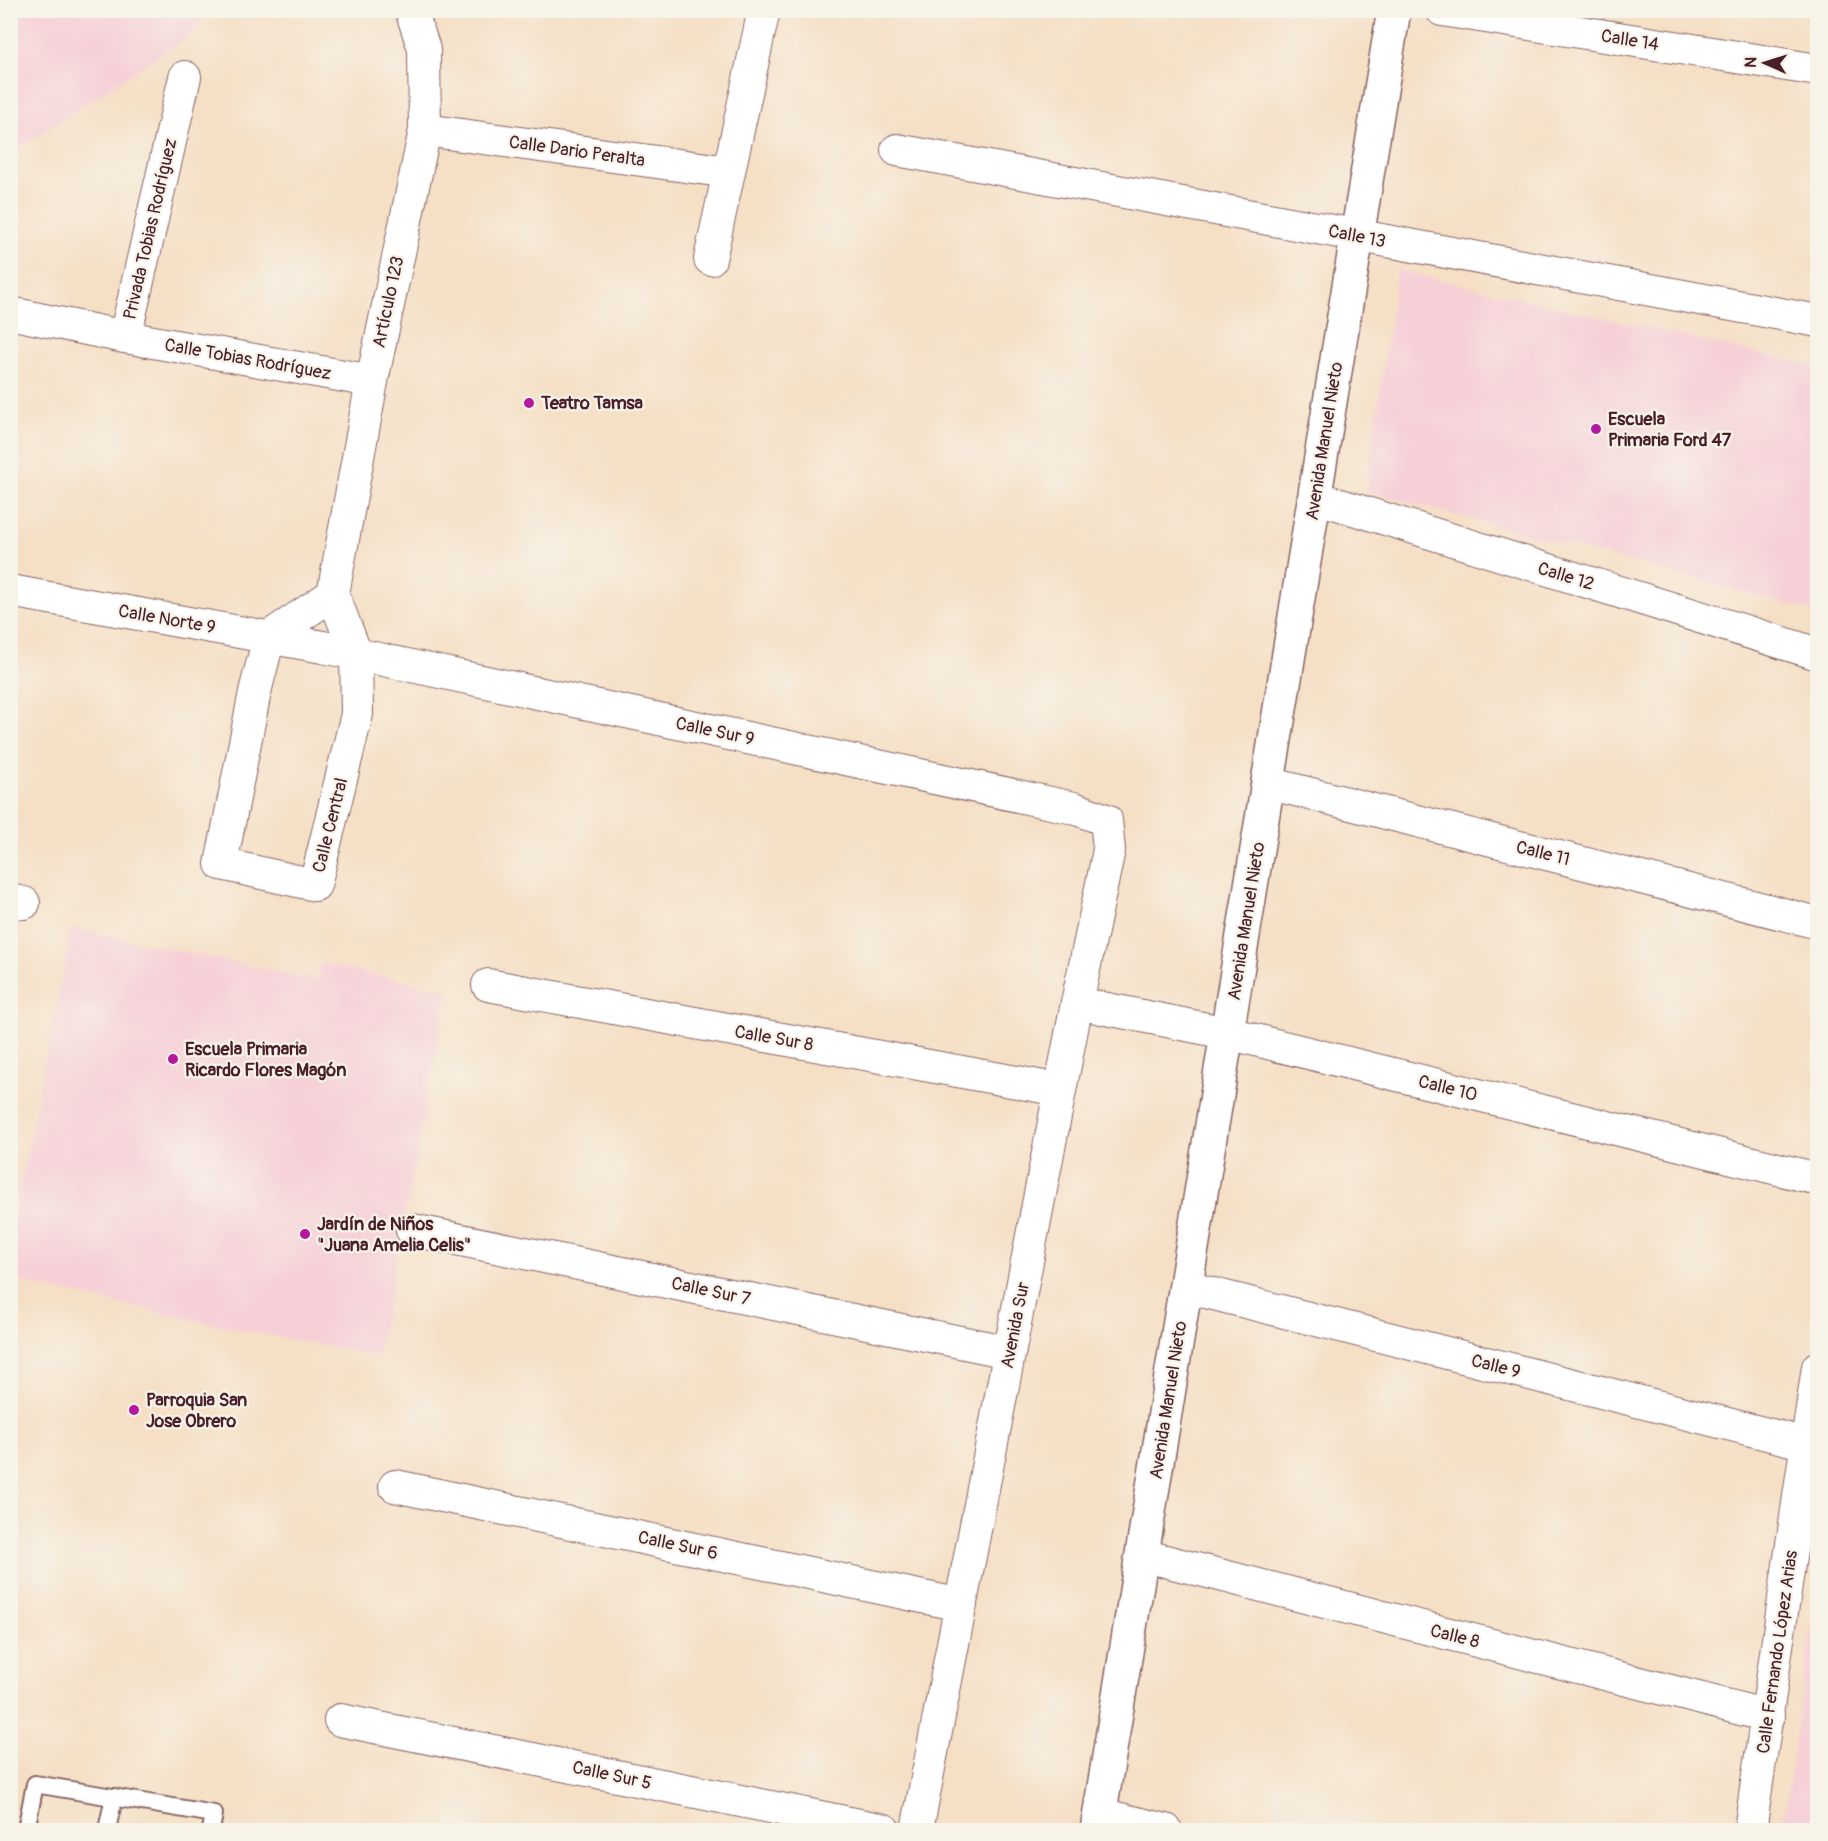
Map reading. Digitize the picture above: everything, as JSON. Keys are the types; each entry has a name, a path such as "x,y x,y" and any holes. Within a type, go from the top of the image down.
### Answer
{"street":[{"name":"Artículo 123","path":"333,594 372,381 425,130 424,49 411,10"},
{"path":"710,259 764,10"},
{"name":"Avenida Manuel Nieto","path":"1099,1822 1394,10"},
{"name":"Calle 14","path":"1442,10 1818,70"},
{"name":"Privada Tobias Rodríguez","path":"10,313 125,337 185,77"},
{"name":"Calle Dario Peralta","path":"425,130 729,172"},
{"name":"Calle 13","path":"897,150 1818,321"},
{"name":"Calle Tobias Rodríguez","path":"125,337 372,381"},
{"name":"Calle 12","path":"1315,497 1818,654"},
{"name":"Calle Norte 9","path":"10,591 323,647"},
{"path":"269,637 333,594 356,654"},
{"name":"Calle Central","path":"269,637 255,692 221,864 315,885 357,714 356,654"},
{"name":"Calle Sur 9","path":"323,647 1074,808 1106,820"},
{"name":"Calle 11","path":"1268,783 1818,922"},
{"name":"Avenida Sur","path":"917,1830 1077,1003 1109,850 1106,820"},
{"name":"Calle Sur 8","path":"488,986 1060,1090"},
{"name":"Calle 10","path":"1077,1003 1227,1034 1818,1179"},
{"name":"Calle Sur 7","path":"412,1230 1009,1352"},
{"name":"Calle 9","path":"1186,1287 1807,1444"},
{"name":"Calle Fernando López Arias","path":"1750,1830 1818,1367"},
{"name":"Calle Sur 6","path":"395,1486 961,1605"},
{"name":"Calle 8","path":"1142,1555 1768,1716"},
{"name":"Calle Sur 5","path":"340,1720 884,1830"},
{"path":"1099,1822 1166,1830"}],"lane":[{"path":"26,1830 36,1784 214,1814 211,1830"},
{"path":"107,1830 114,1797"}],"shaded area":[{"path":"11,10 209,11 193,33 11,153"},
{"name":"Escuela Primaria Ford 47","path":"1397,270 1817,367 1817,612 1366,491"},
{"path":"72,928 316,980 320,963 448,991 377,1356 194,1320 11,1280 11,1233"},
{"path":"1817,1589 1817,1830 1782,1830"}],"place":[{"name":"Teatro Tamsa","path":"529,403"},
{"name":"Escuela Primaria Ford 47","path":"1596,429"},
{"name":"Escuela Primaria Ricardo Flores Magón","path":"173,1059"},
{"name":"Jardín de Niños \"Juana Amelia Celis\"","path":"305,1234"},
{"name":"Parroquia San Jose Obrero","path":"134,1410"}]}
